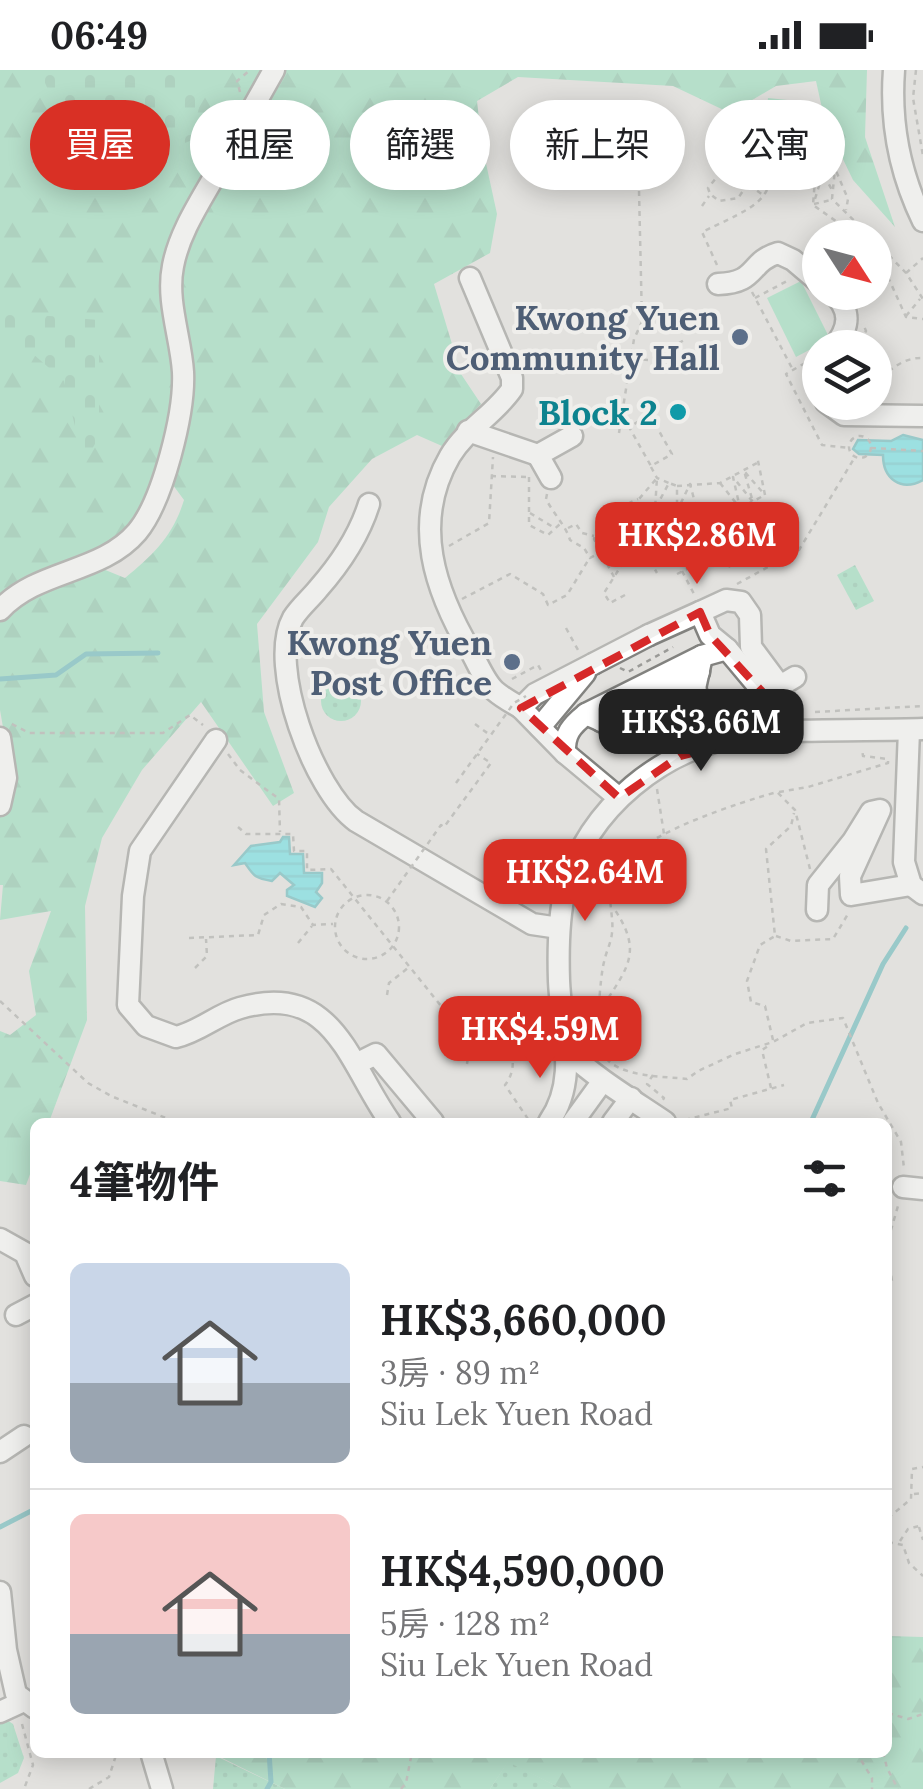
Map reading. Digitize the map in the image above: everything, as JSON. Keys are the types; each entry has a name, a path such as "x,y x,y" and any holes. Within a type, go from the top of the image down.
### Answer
{"street":[{"path":"0,610 21,591 43,579 104,558 128,541 144,522 180,418 183,374 171,286 175,256 187,226 274,70"},
{"path":"894,70 896,140 910,195 923,221"},
{"path":"719,277 751,289 769,256 778,253 802,268"},
{"path":"470,278 512,378 512,388 468,431 448,460 435,492 429,526 436,582 454,623 492,689 530,713 565,753 619,798"},
{"path":"892,415 923,416"},
{"path":"468,431 534,460 549,486"},
{"path":"534,460 572,436"},
{"path":"370,504 354,540 292,620 286,642 286,678 311,753 346,813 463,875 532,924 559,928"},
{"path":"530,713 586,658 726,600 742,602 750,615 751,646 780,686 795,677"},
{"path":"700,608 710,635 768,698 774,733"},
{"path":"602,721 699,673 727,650"},
{"path":"530,713 534,694 568,676 586,658"},
{"path":"565,753 564,741 571,726 682,702 699,673"},
{"path":"551,1118 565,1088 567,1052 559,928 566,887 594,830 619,798 640,780 680,756 727,739 774,733 916,729 904,862 917,890 850,904 850,876 880,810 872,812 821,880 817,910"},
{"path":"0,738 6,778 0,805"},
{"path":"216,740 140,850 128,1005 146,1026 176,1036 244,1007 284,1004 309,1010 330,1026 388,1118"},
{"path":"567,1052 643,1105"},
{"path":"356,1064 376,1054 430,1118"},
{"path":"589,1118 643,1105"},
{"path":"602,1118 643,1105"},
{"path":"620,1118 643,1105"},
{"path":"0,1239 30,1252"},
{"path":"0,1452 24,1436"},
{"path":"0,1592 16,1694 14,1706"},
{"path":"153,1758 162,1789"}],"path":[{"path":"916,70 913,98 923,156"},
{"path":"813,205 823,173 833,191 832,199"},
{"path":"618,433 634,339 642,322 639,190"},
{"path":"709,190 718,201 738,198 744,190"},
{"path":"756,190 764,196"},
{"path":"719,277 702,232 756,206 769,190"},
{"path":"813,205 814,190"},
{"path":"844,190 848,199 846,210"},
{"path":"702,206 710,194"},
{"path":"813,205 832,199"},
{"path":"832,199 856,220"},
{"path":"813,205 834,220"},
{"path":"906,274 923,258"},
{"path":"892,259 922,299 906,317"},
{"path":"793,370 751,289 788,281 799,266"},
{"path":"892,286 906,317"},
{"path":"906,317 923,319"},
{"path":"630,359 648,360 686,339"},
{"path":"892,368 915,357 923,358"},
{"path":"651,466 672,454 650,415 629,427 657,478 655,510"},
{"path":"849,448 854,437 860,436 870,442 871,448"},
{"path":"822,445 849,448"},
{"path":"849,448 852,454 862,457 871,448 923,452"},
{"path":"442,543 443,549 489,523 493,455"},
{"path":"758,456 764,496"},
{"path":"534,460 529,477 529,525 548,536 560,524"},
{"path":"657,478 677,486 720,483 759,462"},
{"path":"744,470 764,496"},
{"path":"744,470 753,502"},
{"path":"492,476 529,477"},
{"path":"733,476 753,502"},
{"path":"733,476 740,508"},
{"path":"610,526 614,510 639,499 657,478"},
{"path":"459,601 510,574 542,594 548,605 567,595 590,558 645,524 670,483"},
{"path":"720,483 740,508"},
{"path":"677,511 690,484"},
{"path":"690,484 698,514"},
{"path":"549,486 546,499 560,524 570,540 584,548 590,558"},
{"path":"677,486 677,511"},
{"path":"655,510 677,511 685,519 740,508 764,496"},
{"path":"639,499 645,524"},
{"path":"628,502 645,524"},
{"path":"628,502 634,532"},
{"path":"614,510 634,532"},
{"path":"681,541 708,526 731,568 737,550 727,542 724,511"},
{"path":"530,513 554,528"},
{"path":"634,532 668,516 686,550"},
{"path":"566,528 576,524 582,533 595,536"},
{"path":"726,532 733,526 743,531 754,525 775,563"},
{"path":"614,577 595,536 597,529 615,528 622,541"},
{"path":"625,594 610,603 604,593 621,566 634,558 639,567"},
{"path":"650,561 657,573"},
{"path":"689,568 680,573 700,608"},
{"path":"566,628 586,658"},
{"path":"504,683 538,666 544,676"},
{"path":"456,783 514,703 530,713"},
{"path":"804,713 923,706"},
{"path":"0,718 29,733 163,733 190,715 240,770 279,799 280,834"},
{"path":"474,724 490,735"},
{"path":"862,749 863,756 888,759 888,764 808,788 747,800 664,834 632,854 611,887 613,930 603,964 598,1038 602,1053 618,1066 687,1079 807,1024 843,1018 886,1118"},
{"path":"386,901 491,763 477,754"},
{"path":"657,788 664,834"},
{"path":"778,792 794,810 811,872 821,880"},
{"path":"775,936 766,849 791,826 794,810"},
{"path":"238,826 246,834 293,834 294,851 307,851 307,870 331,869 470,1042 467,1064"},
{"path":"371,895 386,901 400,927 393,946 380,957 356,958 342,948 335,924 341,908 354,898 371,895"},
{"path":"188,938 258,935 264,915 281,904 302,907 313,925"},
{"path":"775,936 791,942 833,939 850,904"},
{"path":"600,1010 630,964 628,928 612,906"},
{"path":"298,943 313,925 335,924"},
{"path":"771,1088 762,1050 771,1047 772,1042 766,1006 752,1002 746,981 760,945 775,936"},
{"path":"196,968 207,956 206,938"},
{"path":"387,994 389,983 410,966"},
{"path":"0,1002 88,1083 166,1118"},
{"path":"470,1042 486,1035 508,1045 514,1056 514,1069 505,1086 527,1118"},
{"path":"653,1075 643,1105 732,1108 730,1100 784,1085"},
{"path":"892,1128 901,1142 913,1188 892,1232"},
{"path":"912,1494 912,1468 923,1467"},
{"path":"892,1514 912,1494 923,1493"},
{"path":"892,1544 899,1542 908,1528 921,1525 923,1540"},
{"path":"899,1542 910,1564 922,1576"},
{"path":"922,1576 923,1568"},
{"path":"14,1706 30,1756"},
{"path":"892,1713 908,1719 923,1714"},
{"path":"24,1789 33,1765 31,1758"},
{"path":"89,1789 109,1777 115,1758"},
{"path":"401,1789 411,1758"},
{"path":"860,1758 872,1778 872,1789"},
{"path":"885,1758 898,1789"}],"highlighted area":[{"path":"700,612 710,635 768,698 774,733 680,756 619,798 521,708"}],"green space":[{"path":"0,70 265,70 248,100 190,100 190,190 198,190 180,223 172,344 175,414 142,515 110,547 0,603"},
{"path":"43,70 197,70 203,93 201,100 190,100 190,141 170,148 170,100 52,100"},
{"path":"281,70 867,70 865,137 895,227 853,180 845,163 845,100 820,100 816,81 776,86 752,100 705,101 673,86 518,77 479,100 350,100 350,190 490,190 490,182 497,214 490,253 434,284 461,374 481,404 442,446 417,435 372,459 329,507 318,542 257,624 264,712 294,793 273,806 201,702 142,770 102,838 85,906 87,1020 50,1118 30,1118 30,1174 26,1185 0,1181 0,1031 10,1035 36,1015 29,971 51,911 0,920 0,817 6,811 8,756 0,710 0,622 24,598 98,567 125,578 153,553 174,524 184,500 167,477 186,417 177,286 193,229 215,190 330,190 330,100 264,100"},
{"path":"801,281 802,310 816,310 826,330 802,330 802,354 796,357 767,298"},
{"path":"0,312 99,320 99,437 84,463 64,381 32,353 0,344"},
{"path":"855,565 874,601 856,610 837,575"},
{"path":"341,681 355,687 361,701 355,715 341,721 327,715 321,701 327,687"},
{"path":"892,1636 923,1637 923,1789 562,1789 508,1762 490,1789 285,1789 222,1758 892,1758"},
{"path":"7,1720 13,1724 24,1758 18,1773 0,1783 0,1722"},
{"path":"216,1758 220,1758 285,1789 213,1789"},
{"path":"508,1761 562,1789 490,1789"}],"water":[{"path":"903,435 923,440 923,480 915,483 901,484 890,477 883,455 859,454 853,449 858,440 891,441"},
{"path":"289,837 290,854 303,854 304,873 322,873 322,883 316,892 322,898 315,907 287,896 287,890 294,885 280,873 272,881 255,876 245,863 234,865 251,846 280,842"}],"waterway":[{"path":"0,679 56,675 86,654 158,653"},
{"path":"813,1118 883,964 906,928"},
{"path":"0,1527 30,1512"},
{"path":"267,1789 271,1782 269,1758"}],"place":[{"name":"Kwong Yuen Community Hall","path":"740,337"},
{"name":"Block 2","path":"678,412"},
{"name":"Kwong Yuen Post Office","path":"512,662"}]}
